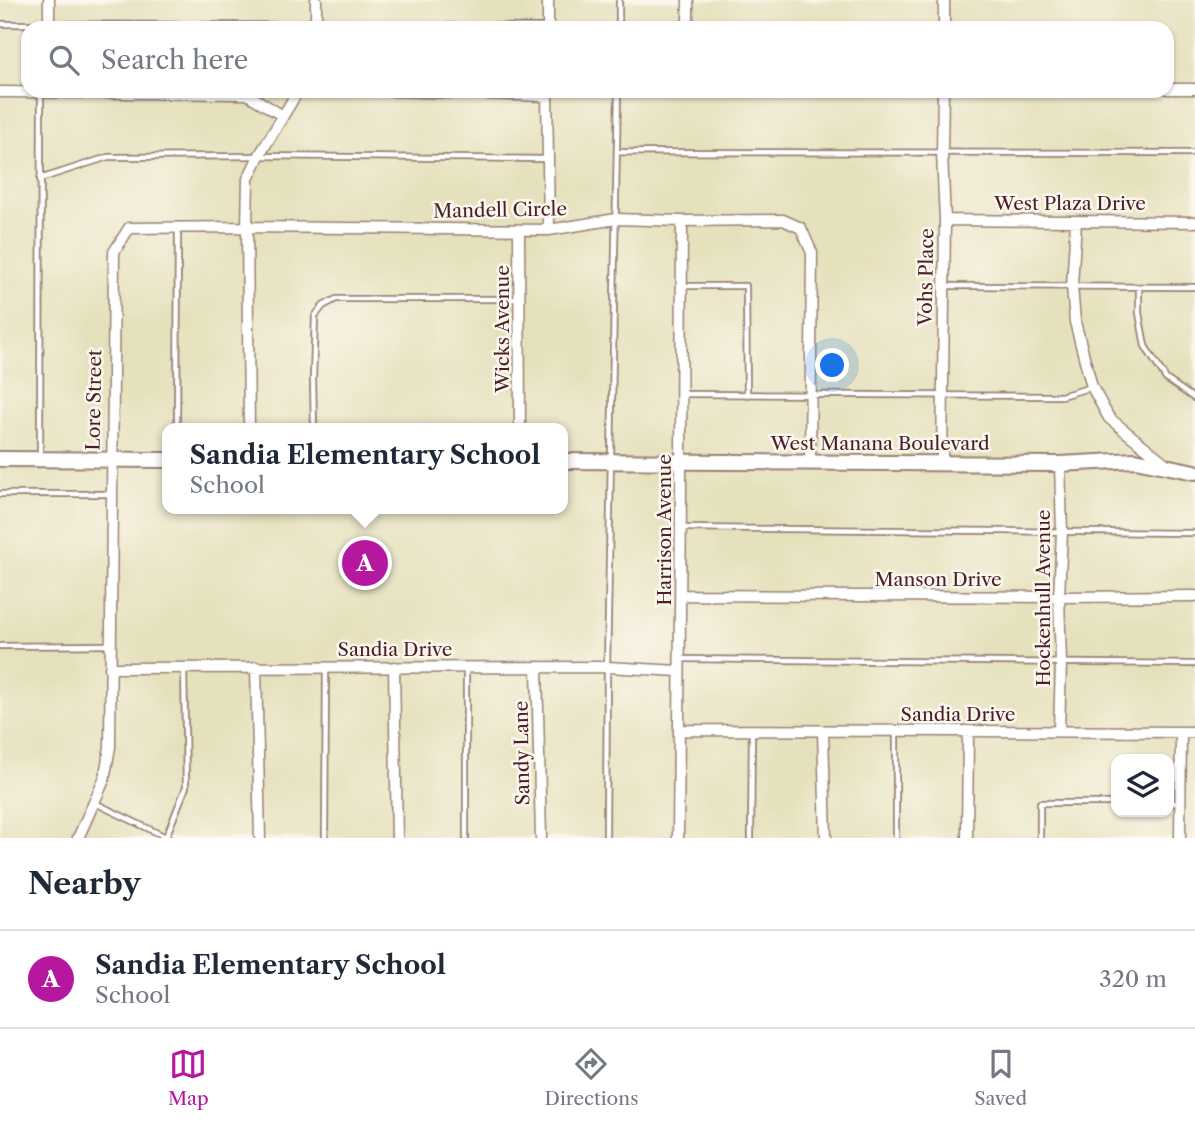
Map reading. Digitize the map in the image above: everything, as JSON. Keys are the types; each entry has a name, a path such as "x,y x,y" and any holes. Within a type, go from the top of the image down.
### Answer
{"street":[{"path":"49,0 50,21"},
{"path":"316,0 316,21"},
{"path":"548,0 548,21"},
{"path":"688,0 688,21"},
{"path":"944,0 944,21"},
{"path":"1174,89 1195,89"},
{"path":"0,92 21,92"},
{"path":"254,98 283,116"},
{"path":"249,423 248,179 294,98"},
{"path":"547,98 549,230"},
{"name":"Vohs Place","path":"942,463 945,219 943,98"},
{"name":"Mandell Circle","path":"247,227 549,230 616,219 783,220 801,228 812,253 810,462"},
{"name":"West Plaza Drive","path":"945,219 1195,222"},
{"name":"Harrison Avenue","path":"678,838 682,221"},
{"path":"1076,222 1072,286 1075,322 1092,387 1109,418 1167,465"},
{"name":"Lore Street","path":"78,838 104,780 110,747 114,252 129,228 247,227"},
{"name":"Wicks Avenue","path":"519,230 520,423"},
{"path":"0,459 162,460"},
{"name":"West Manana Boulevard","path":"568,461 1060,464 1135,460 1195,472"},
{"name":"Hockenhull Avenue","path":"1059,731 1062,532 1060,464"},
{"name":"Manson Drive","path":"681,594 1195,596"},
{"path":"256,667 260,838"},
{"path":"394,667 397,838"},
{"name":"Sandy Lane","path":"537,667 541,838"},
{"name":"Sandia Drive","path":"110,668 607,667 679,671"},
{"name":"Sandia Drive","path":"679,730 1195,732"},
{"path":"823,731 826,838"},
{"path":"967,838 968,732"},
{"path":"1180,838 1174,803 1181,732"}],"lane":[{"path":"619,0 619,21"},
{"path":"0,24 21,25"},
{"path":"40,459 41,98"},
{"path":"606,838 618,98"},
{"path":"618,152 1195,153"},
{"path":"40,179 108,157 548,159"},
{"path":"177,423 178,228"},
{"path":"682,286 746,286 747,395"},
{"path":"943,286 1195,287"},
{"path":"1139,287 1139,313 1145,346 1166,379 1195,399"},
{"path":"314,423 315,316 323,306 336,299 519,299"},
{"path":"682,394 1061,396 1092,387"},
{"path":"0,494 111,494"},
{"path":"681,528 1195,533"},
{"path":"0,646 110,645"},
{"path":"680,659 1195,664"},
{"path":"94,803 167,838 186,787 184,667"},
{"path":"325,838 326,667"},
{"path":"466,667 466,838"},
{"path":"751,730 751,838"},
{"path":"896,731 896,838"},
{"path":"1040,838 1040,803 1111,803"}],"place":[{"name":"Sandia Elementary School","path":"365,563"}]}
